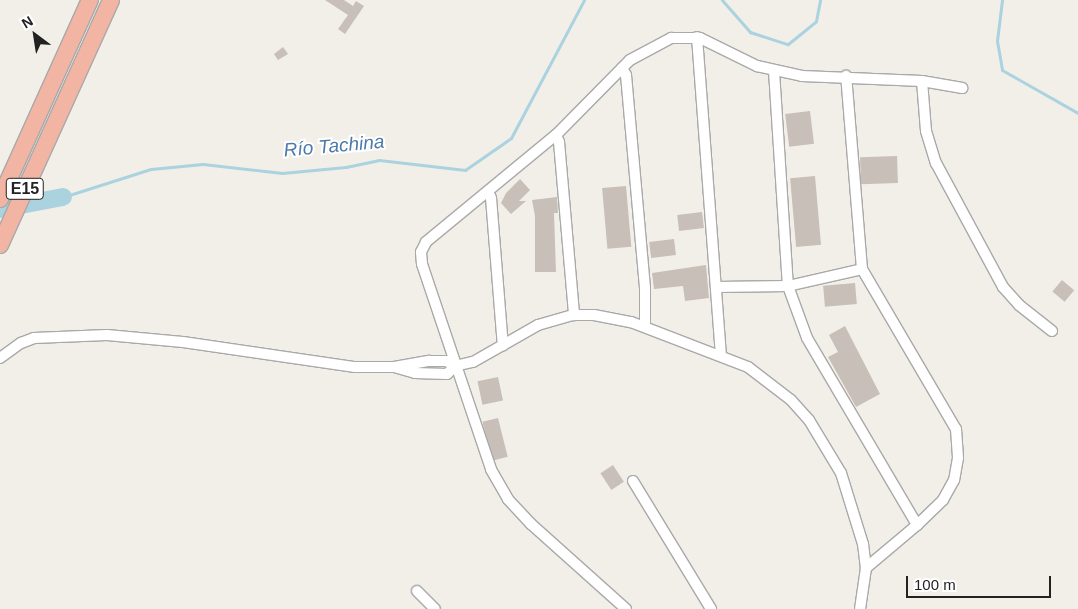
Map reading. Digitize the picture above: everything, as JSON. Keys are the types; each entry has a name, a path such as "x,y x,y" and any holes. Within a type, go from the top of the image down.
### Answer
{"highway":[{"name":"E15","path":"0,199 90,0"},
{"name":"E15","path":"0,245 111,0"},
{"path":"53,85 69,92"}],"street":[{"path":"626,609 531,524 508,499 491,469 422,264 421,252 429,238 556,135 622,68 660,42 678,37 697,37 774,70 802,76 846,76 922,81 962,88"},
{"path":"697,37 721,355"},
{"path":"622,68 626,75 630,112 645,288 645,327"},
{"path":"774,70 788,286 807,338 917,525"},
{"path":"846,76 862,269 956,429 958,458 954,480 943,500 917,525 866,568"},
{"path":"922,81 926,131 936,163 1003,287 1018,305 1052,331"},
{"path":"556,135 559,142 574,315"},
{"path":"488,191 491,198 503,346"},
{"path":"716,287 788,286 862,269"},
{"path":"0,358 21,342 34,338 107,335 183,342 355,367 394,367 447,374 455,366 473,362 538,325 574,315 612,318 645,327 721,355 769,382 792,400 824,440 850,500 866,568 860,609"},
{"path":"633,481 711,609"},
{"path":"417,591 435,609"}],"building":[{"path":"325,0 344,0 353,6 356,1 364,6 345,34 338,29 348,15"},
{"path":"283,47 288,54 278,60 274,54"},
{"path":"810,111 814,144 789,147 785,114"},
{"path":"897,156 898,183 861,184 860,157"},
{"path":"815,176 821,245 796,247 790,178"},
{"path":"520,179 530,190 519,201 526,201 511,214 501,203 506,193"},
{"path":"626,186 631,247 607,249 602,188"},
{"path":"557,197 558,213 554,213 556,272 535,272 535,216 532,200"},
{"path":"702,212 704,228 679,231 677,215"},
{"path":"674,239 676,255 651,258 649,242"},
{"path":"706,265 709,298 685,301 683,286 654,289 652,273"},
{"path":"1062,280 1074,290 1065,302 1052,291"},
{"path":"855,283 857,304 825,307 823,286"},
{"path":"845,326 880,394 856,407 828,357 838,352 829,335"},
{"path":"498,377 503,400 482,405 477,381"},
{"path":"498,418 508,457 492,461 482,422"},
{"path":"613,465 624,482 611,490 600,473"}],"waterway":[{"name":"Río Tachina","path":"63,197 151,169 203,164 282,173 346,167 379,160 465,170 511,138 584,0"},
{"name":"Río Tachina","path":"722,0 750,32 788,44 816,21 820,0"},
{"name":"Río Tachina","path":"1002,0 997,41 1002,70 1078,113"},
{"name":"Río Tachina","path":"0,209 63,197"}]}
